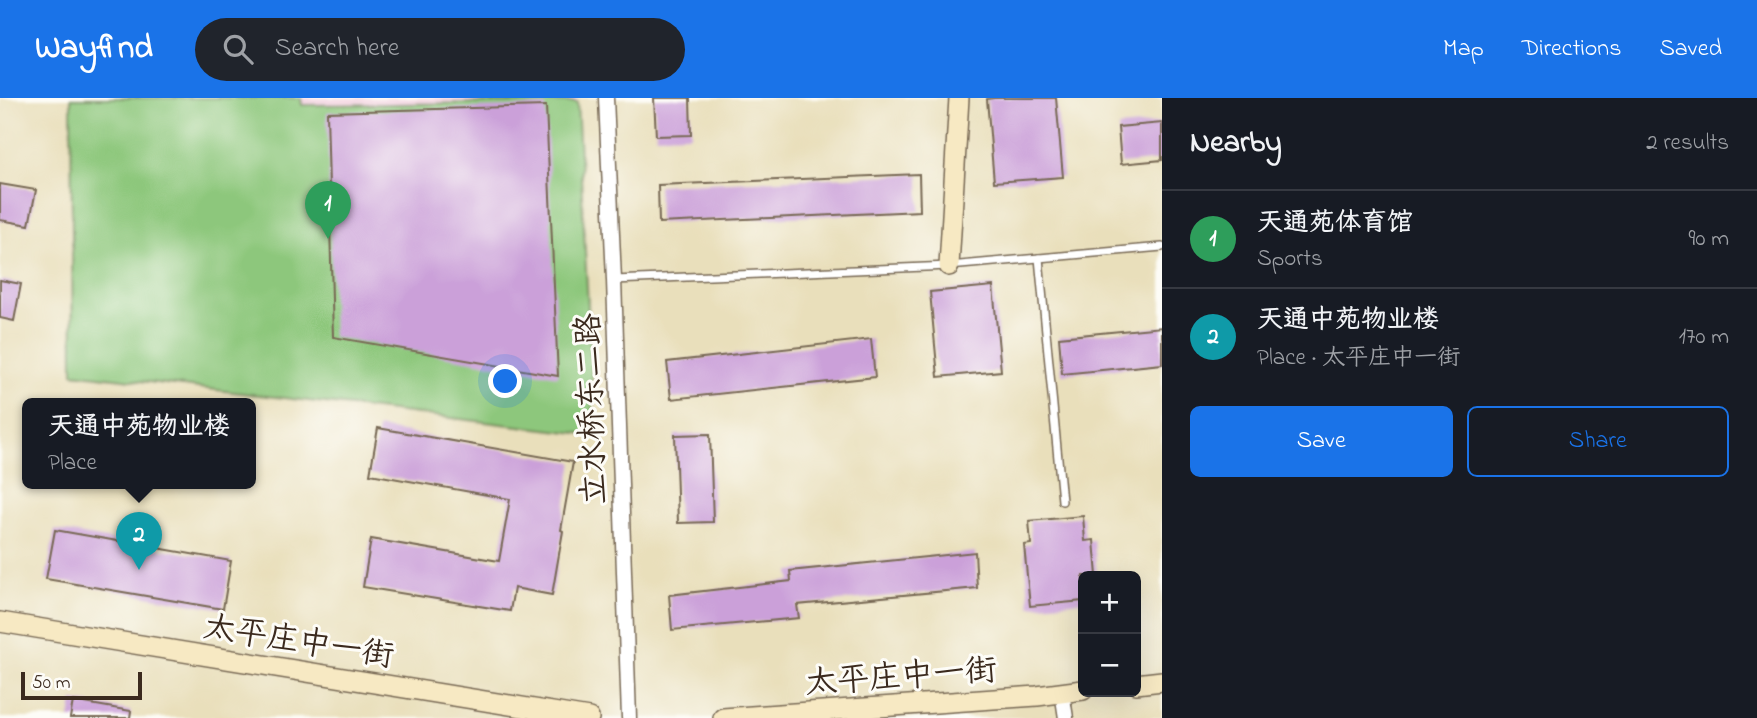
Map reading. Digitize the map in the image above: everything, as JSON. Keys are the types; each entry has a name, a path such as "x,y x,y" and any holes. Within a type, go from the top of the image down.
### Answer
{"street":[{"name":"立水桥东二路","path":"606,98 629,718"},
{"path":"949,266 959,98"},
{"name":"太平庄中一街","path":"0,622 589,718"},
{"path":"1141,683 1162,681"},
{"name":"太平庄中一街","path":"723,718 1037,696 1078,690"},
{"path":"1062,692 1066,718"}],"lane":[{"path":"614,280 949,266 1162,247"},
{"path":"1039,258 1062,500"}],"shaded area":[{"path":"301,98 577,98 577,102 301,105"}],"green space":[{"path":"71,98 301,98 302,105 577,102 595,435 73,373"}],"building":[{"path":"654,98 690,98 691,135 656,136"},
{"path":"1056,98 1063,177 994,182 987,99"},
{"path":"546,106 558,376 333,337 327,112"},
{"path":"1162,123 1162,160 1121,164 1118,127"},
{"path":"919,174 920,211 659,223 658,185"},
{"path":"0,184 36,190 29,225 0,220"},
{"path":"0,280 21,284 14,321 0,318"},
{"path":"993,286 1001,371 938,377 930,292"},
{"path":"1162,327 1162,364 1062,374 1059,337"},
{"path":"871,339 875,377 671,399 667,362"},
{"path":"378,428 573,462 552,595 514,588 510,611 363,587 371,539 499,561 510,499 370,474"},
{"path":"710,434 713,522 678,523 675,435"},
{"path":"1083,516 1085,541 1094,540 1097,571 1078,571 1078,601 1030,606 1024,545 1031,544 1029,521"},
{"path":"55,530 231,561 223,609 46,579"},
{"path":"975,552 977,588 797,605 799,618 672,630 669,595 791,581 790,571"},
{"path":"73,701 131,711 130,718 70,718"}],"place":[{"name":"天通苑体育馆","path":"328,239"},
{"name":"天通中苑物业楼","path":"139,570"}]}
